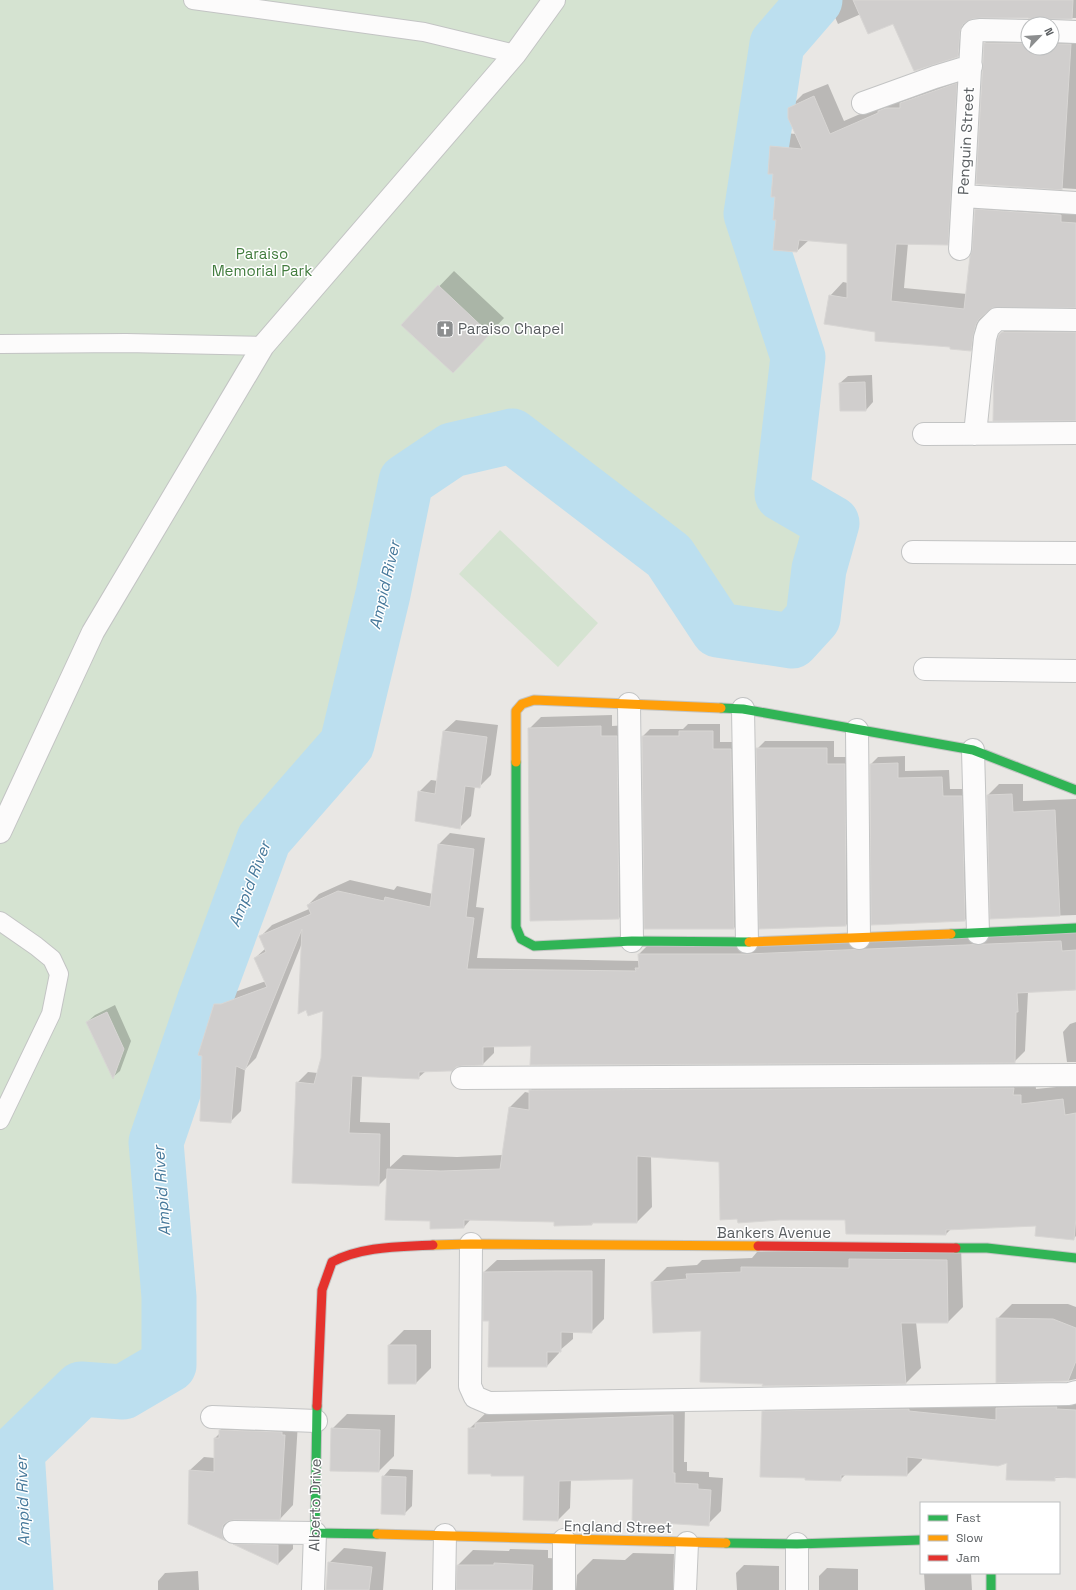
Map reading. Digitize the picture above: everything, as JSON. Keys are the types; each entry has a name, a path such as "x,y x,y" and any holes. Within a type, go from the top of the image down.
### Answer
{"street":[{"path":"0,832 93,632 263,346 515,54 554,0"},
{"name":"Penguin Street","path":"960,249 972,34 974,31 982,30 1020,31"},
{"path":"1060,32 1076,32"},
{"path":"863,103 971,66"},
{"path":"963,196 1076,203"},
{"path":"975,434 985,338 988,328 997,319 1076,320"},
{"path":"924,434 1076,433"},
{"path":"913,552 1076,553"},
{"path":"925,668 1076,671"},
{"path":"1076,790 972,750 743,709 534,700 522,704 516,711 516,927 521,939 534,946 632,941 747,942 1076,928"},
{"path":"629,704 632,941"},
{"path":"743,709 747,942"},
{"path":"858,730 859,938"},
{"path":"972,750 978,933"},
{"path":"462,1078 1076,1075"},
{"path":"471,1244 470,1386 475,1397 489,1404 1069,1394 1076,1392"},
{"name":"Bankers Avenue","path":"316,1421 322,1290 332,1262 346,1255 387,1247 471,1244 987,1248 1076,1258"},
{"path":"212,1417 316,1421"},
{"name":"Alberto Drive","path":"313,1590 316,1421"},
{"path":"234,1532 315,1532"},
{"name":"England Street","path":"315,1532 687,1543 797,1544 920,1540"},
{"path":"444,1590 445,1535"},
{"path":"564,1540 564,1590"},
{"path":"685,1590 687,1543"},
{"path":"797,1544 797,1590"},
{"path":"991,1590 992,1574"}],"lane":[{"path":"193,0 424,32 515,54"},
{"path":"0,344 126,343 263,346"},
{"path":"0,921 52,959 59,974 51,1014 0,1120"}],"green space":[{"name":"Paraiso Memorial Park","path":"0,0 815,0 777,44 751,214 798,357 782,494 832,523 819,569 813,618 792,641 718,630 669,556 512,436 452,450 406,481 383,594 347,744 264,839 205,999 156,1142 169,1297 169,1365 123,1392 81,1389 17,1451 26,1590 0,1590"},
{"path":"500,530 598,623 558,667 459,574"}],"building":[{"path":"853,0 1073,0 1072,19 1060,19 1060,16 1020,16 1020,18 972,19 963,24 960,32 958,57 914,71 893,24 868,34"},
{"path":"984,43 1020,43 1020,56 1060,56 1060,44 1071,44 1062,190 976,184"},
{"path":"957,83 948,245 896,244 891,301 964,309 972,250 975,209 1061,215 1061,222 1076,223 1076,308 992,308 979,319 976,324 971,351 950,349 950,347 875,341 875,332 824,324 829,295 847,298 847,244 799,240 797,252 773,250 776,220 773,220 775,197 771,197 773,174 768,174 770,146 802,149 788,118 788,108 814,96 830,134 878,113 878,111 886,108 900,108 900,103"},
{"name":"Paraiso Chapel","path":"438,285 490,334 453,373 401,325"},
{"path":"1002,332 1076,332 1076,421 993,421 994,372 997,340"},
{"path":"865,382 866,411 840,411 839,383"},
{"path":"601,726 601,736 617,736 619,919 530,921 528,728"},
{"path":"443,731 487,737 480,788 465,786 460,829 415,821 418,791 435,794"},
{"path":"679,731 713,731 713,749 731,749 734,929 644,929 642,736 679,736"},
{"path":"756,748 827,748 827,764 845,764 846,926 759,929"},
{"path":"898,763 898,778 942,777 943,796 962,796 965,921 871,925 870,764"},
{"path":"1012,794 1013,812 1055,810 1060,916 990,919 987,795"},
{"path":"438,844 474,849 466,917 474,918 467,969 636,971 635,968 639,968 638,954 747,954 1061,941 1062,951 1076,950 1076,990 1017,993 1018,1012 1016,1012 1015,1063 530,1065 531,1046 483,1047 483,1065 456,1067 452,1071 419,1072 419,1079 352,1076 349,1133 380,1134 379,1186 292,1183 296,1082 314,1084 321,1058 323,1011 308,1016 306,1010 298,1014 302,929 245,1070 236,1066 231,1123 200,1121 202,1056 198,1055 214,1004 221,1004 267,987 254,958 266,952 259,936 311,914 307,905 338,891 384,901 385,897 430,907"},
{"path":"107,1012 124,1049 113,1079 86,1022"},
{"path":"1014,1088 1013,1095 1021,1095 1021,1104 1063,1099 1065,1115 1076,1113 1076,1217 1074,1240 1035,1236 1036,1226 946,1230 946,1235 846,1234 845,1220 780,1220 738,1223 737,1219 720,1220 719,1162 637,1156 637,1223 592,1223 592,1225 554,1226 554,1222 464,1220 464,1228 430,1229 430,1221 385,1220 387,1169 441,1171 500,1169 509,1107 529,1110 529,1090"},
{"path":"849,1259 947,1260 948,1323 901,1323 906,1384 762,1386 763,1384 700,1382 701,1331 653,1333 651,1282 687,1279 686,1274 741,1272 741,1267 849,1268"},
{"path":"592,1271 592,1333 561,1332 561,1352 547,1352 547,1367 488,1367 489,1321 483,1321 483,1272"},
{"path":"996,1318 1053,1319 1076,1328 1076,1361 1068,1381 996,1383"},
{"path":"388,1345 416,1345 416,1384 388,1384"},
{"path":"1057,1407 1056,1409 1076,1410 1076,1478 1055,1477 1055,1481 1006,1480 1007,1463 998,1466 907,1457 907,1476 841,1475 841,1481 805,1480 805,1478 760,1477 762,1411 909,1409 909,1411 996,1420 996,1408"},
{"path":"673,1415 673,1473 675,1473 675,1483 698,1484 698,1489 711,1490 709,1526 660,1523 632,1524 633,1479 559,1481 558,1521 523,1520 524,1476 468,1474 468,1428 475,1428 475,1423"},
{"path":"331,1428 380,1430 379,1472 330,1471"},
{"path":"219,1430 282,1432 282,1435 285,1435 280,1520 228,1521 223,1525 222,1531 223,1538 226,1541 188,1524 189,1470 214,1472 214,1438 219,1438"},
{"path":"382,1476 406,1477 405,1515 381,1514"},
{"path":"233,1544 278,1545 278,1565 250,1552"},
{"path":"328,1562 372,1567 369,1590 326,1590"},
{"path":"494,1563 533,1565 532,1590 456,1590 457,1565 494,1565"}],"waterway":[{"name":"Ampid River","path":"26,1590 17,1451 81,1389 123,1392 169,1365 169,1297 156,1142 205,999 264,839 347,744 383,594 406,481 452,450 512,436 669,556 718,630 792,641 813,618 819,569 832,523 782,494 798,357 751,214 777,44 815,0"}],"traffic: fast":[{"path":"721,708 743,709 973,750 1076,790"},
{"path":"516,762 516,927 521,939 534,946 632,941 749,942"},
{"path":"951,934 1076,928"},
{"path":"956,1248 987,1248 1076,1258"},
{"path":"317,1406 315,1533 377,1534"},
{"path":"726,1543 797,1544 920,1540"},
{"path":"991,1574 991,1590"}],"traffic: slow":[{"path":"516,762 516,711 522,704 534,700 721,708"},
{"path":"749,942 951,934"},
{"path":"433,1245 758,1246"},
{"path":"377,1534 726,1543"}],"traffic: jam":[{"path":"317,1406 322,1290 332,1262 369,1250 433,1245"},
{"path":"758,1246 956,1248"}],"place":[{"name":"Paraiso Chapel","path":"445,329"}]}
